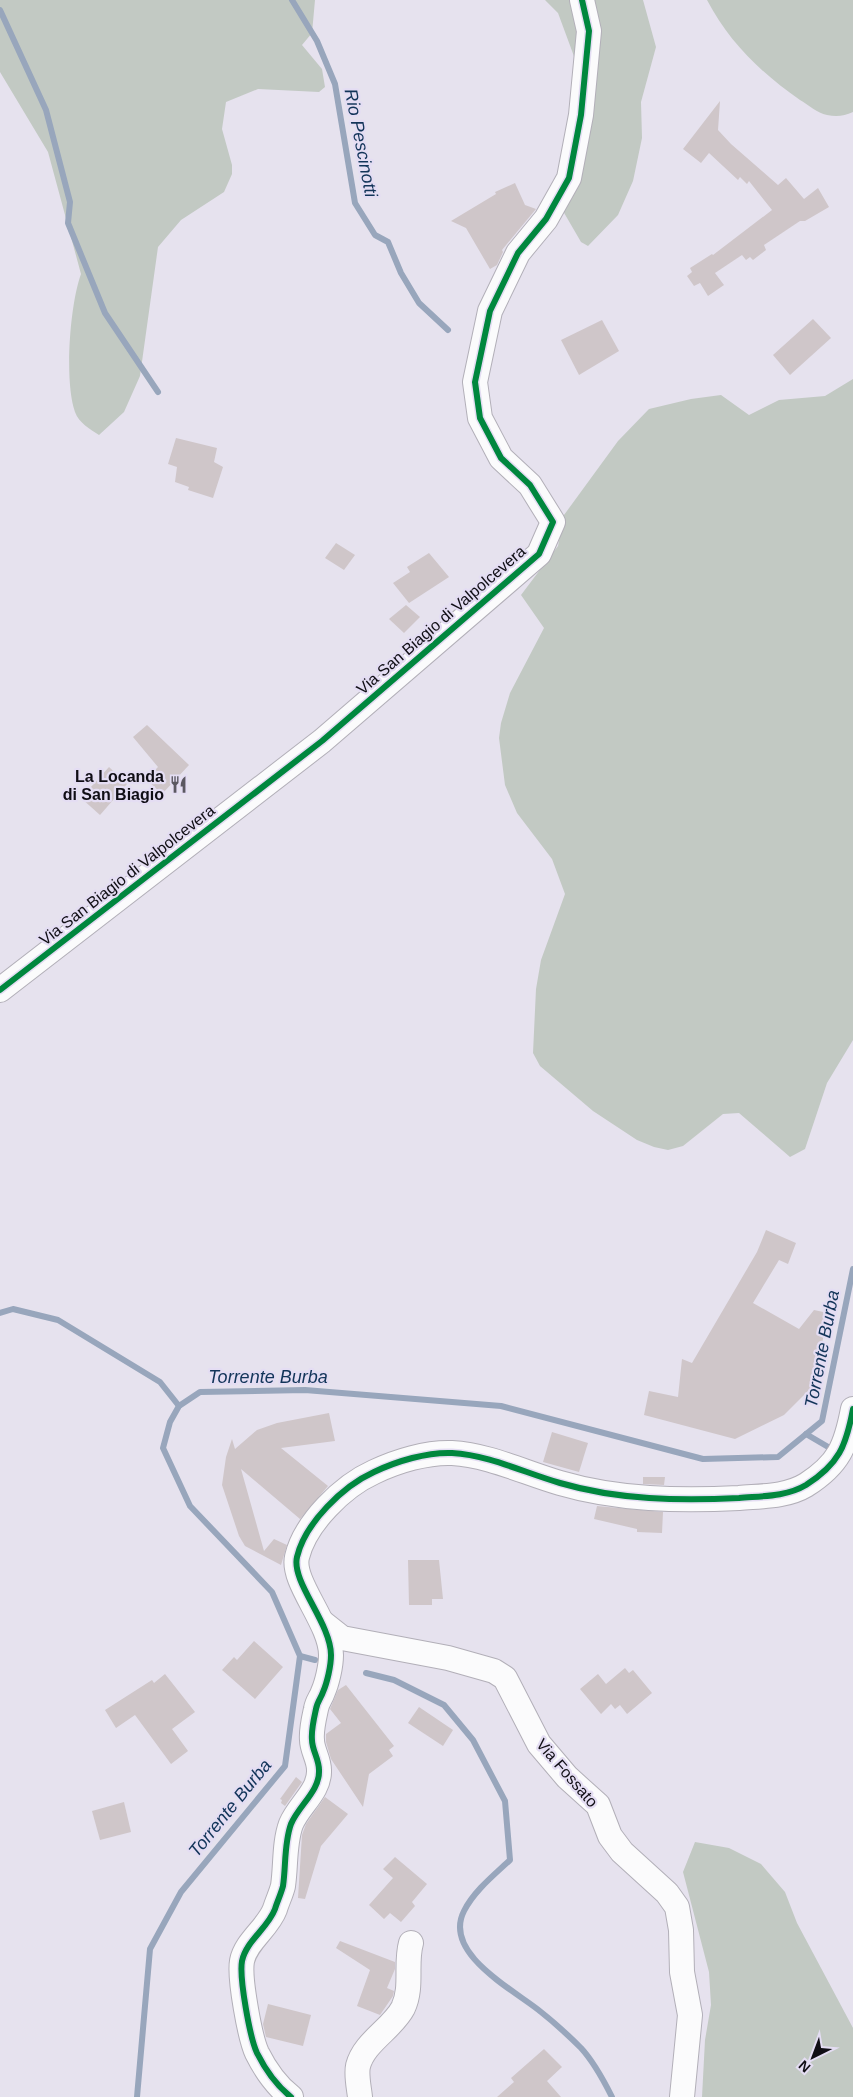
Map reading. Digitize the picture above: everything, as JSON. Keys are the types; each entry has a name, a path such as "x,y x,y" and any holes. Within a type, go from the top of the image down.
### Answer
{"street":[{"name":"Via San Biagio di Valpolcevera","path":"0,990 322,741 539,554 553,522 530,485 501,458 480,418 476,382 490,310 518,253 546,219 569,178 581,115 589,31 582,0"},
{"path":"291,2097 279,2088 256,2052 244,1997 242,1961 254,1939 270,1922 282,1888 291,1824 317,1784 319,1769 312,1741 316,1703 324,1690 331,1655 321,1618 297,1574 297,1555 306,1536 334,1499 361,1478 376,1470 398,1463 450,1453 477,1456 562,1484 604,1492 693,1500 786,1493 804,1486 840,1455 847,1440 853,1409"},
{"name":"Via Fossato","path":"321,1618 342,1638 448,1658 494,1671 505,1678 539,1744 567,1777 598,1805 610,1836 622,1852 667,1893 677,1908 681,1930 682,1972 690,2015 682,2097"},
{"path":"360,2097 358,2066 368,2047 389,2028 403,2007 410,1979 408,1952 411,1943"}],"shaded area":[{"path":"0,0 315,0 312,33 302,45 322,69 325,87 319,92 258,89 226,102 222,129 232,165 232,174 224,192 181,220 158,247 140,376 124,412 99,435 85,425 75,412 69,363 71,323 81,274 48,152 0,72"},
{"path":"545,0 643,0 656,47 641,102 642,138 633,181 618,215 588,246 581,242 563,211 575,59 558,13"},
{"path":"707,0 853,0 853,112 837,116 823,114 786,90 747,56 725,30"},
{"path":"853,379 853,1040 827,1083 805,1149 790,1157 739,1113 723,1114 683,1146 668,1150 654,1147 637,1140 593,1111 540,1066 533,1053 536,989 541,960 565,894 552,859 517,813 505,785 499,738 501,723 510,693 544,628 521,595 558,546 564,515 618,441 649,409 691,399 721,395 749,415 779,400 825,396"},
{"path":"695,1842 729,1848 761,1864 785,1892 797,1923 853,2028 853,2097 702,2097 705,2040 711,2005 709,1972 683,1872"}],"building":[{"path":"720,101 718,130 731,144 778,185 786,178 804,199 818,188 829,207 805,221 800,221 764,245 766,250 753,260 750,257 746,260 742,255 715,273 724,285 708,296 700,283 694,286 687,276 692,272 690,268 713,255 772,210 749,181 747,184 740,177 738,180 709,153 701,163 683,149"},
{"path":"515,183 525,205 536,209 502,250 503,252 497,265 490,269 466,228 451,221 496,194 495,192"},
{"path":"813,319 831,338 790,375 773,355"},
{"path":"602,320 619,351 579,375 561,340"},
{"path":"176,438 217,448 214,462 223,467 213,498 188,490 189,487 175,482 177,467 168,464"},
{"path":"336,543 355,555 344,570 325,558"},
{"path":"429,553 449,577 409,603 393,583 410,572 407,567"},
{"path":"406,605 420,617 404,633 389,619"},
{"path":"147,725 189,765 162,794 146,779 158,767 133,737"},
{"path":"109,767 127,784 100,815 81,798"},
{"path":"766,1230 796,1243 788,1264 779,1260 753,1303 799,1329 814,1310 828,1313 814,1385 784,1415 735,1439 644,1415 649,1391 678,1397 682,1359 692,1363 757,1252"},
{"path":"329,1413 335,1441 281,1448 328,1486 300,1519 241,1469 264,1551 274,1539 287,1545 281,1565 245,1546 239,1536 222,1485 226,1457 232,1439 235,1449 257,1430 277,1423"},
{"path":"552,1432 588,1443 579,1472 543,1462"},
{"path":"643,1477 665,1477 664,1485 643,1484"},
{"path":"597,1506 663,1512 662,1533 637,1532 637,1529 594,1519"},
{"path":"408,1560 439,1560 443,1599 432,1599 432,1605 409,1605"},
{"path":"254,1641 283,1667 255,1699 222,1670 234,1657 237,1660"},
{"path":"625,1668 629,1673 633,1670 652,1693 627,1714 620,1705 615,1709 611,1704 601,1714 580,1689 598,1674 606,1684"},
{"path":"165,1674 195,1712 172,1729 188,1751 171,1764 135,1715 116,1728 105,1710 152,1680 154,1683"},
{"path":"346,1685 394,1746 389,1750 393,1756 369,1774 363,1807 331,1759 326,1742 326,1734 341,1723 330,1709 338,1690"},
{"path":"419,1707 453,1730 443,1746 408,1723"},
{"path":"296,1777 302,1782 285,1806 281,1803 282,1800 280,1799"},
{"path":"325,1797 348,1814 321,1846 305,1899 298,1898 302,1835 306,1824"},
{"path":"124,1802 131,1832 100,1840 92,1811"},
{"path":"395,1857 427,1884 412,1902 415,1906 401,1922 390,1913 384,1919 369,1905 393,1878 383,1869"},
{"path":"340,1941 395,1962 395,1969 387,1988 394,1991 393,1996 380,2015 357,2006 370,1970 336,1948"},
{"path":"268,2004 311,2015 303,2046 266,2037 263,2024"},
{"path":"544,2049 562,2067 547,2081 561,2097 497,2097 514,2082 511,2078"}],"waterway":[{"name":"Rio Pescinotti","path":"292,0 317,41 335,84 355,203 375,235 388,242 401,273 419,303 448,330"},
{"path":"0,10 46,110 70,202 68,223 105,313 158,392"},
{"name":"Torrente Burba","path":"137,2097 150,1949 181,1892 285,1766 300,1656 272,1592 190,1506 163,1448 170,1422 179,1406 200,1392 305,1390 501,1406 703,1459 778,1457 822,1421 853,1269"},
{"path":"0,1313 13,1309 58,1320 160,1382 179,1406"},
{"path":"806,1434 835,1451"},
{"path":"300,1656 315,1660"},
{"path":"366,1673 394,1680 444,1705 473,1740 505,1801 510,1860 491,1877 468,1904 460,1927 463,1942 472,1956 485,1970 530,2003 581,2048 594,2065 612,2097"}],"cycle path":[{"path":"0,990 322,741 539,554 553,522 530,485 501,458 480,418 475,382 490,311 518,253 546,219 569,178 581,115 589,31 582,0"},
{"path":"291,2097 272,2077 257,2053 251,2035 241,1969 244,1954 272,1916 275,1909 283,1886 286,1847 291,1824 313,1791 318,1778 319,1766 312,1744 312,1728 327,1679 331,1655 325,1630 305,1591 297,1567 297,1557 301,1544 317,1519 338,1496 362,1478 392,1464 412,1458 442,1453 466,1454 480,1457 582,1489 627,1496 694,1499 739,1498 782,1494 806,1485 834,1461 844,1444 853,1409"}],"place":[{"name":"La Locanda di San Biagio","path":"178,785"}]}
